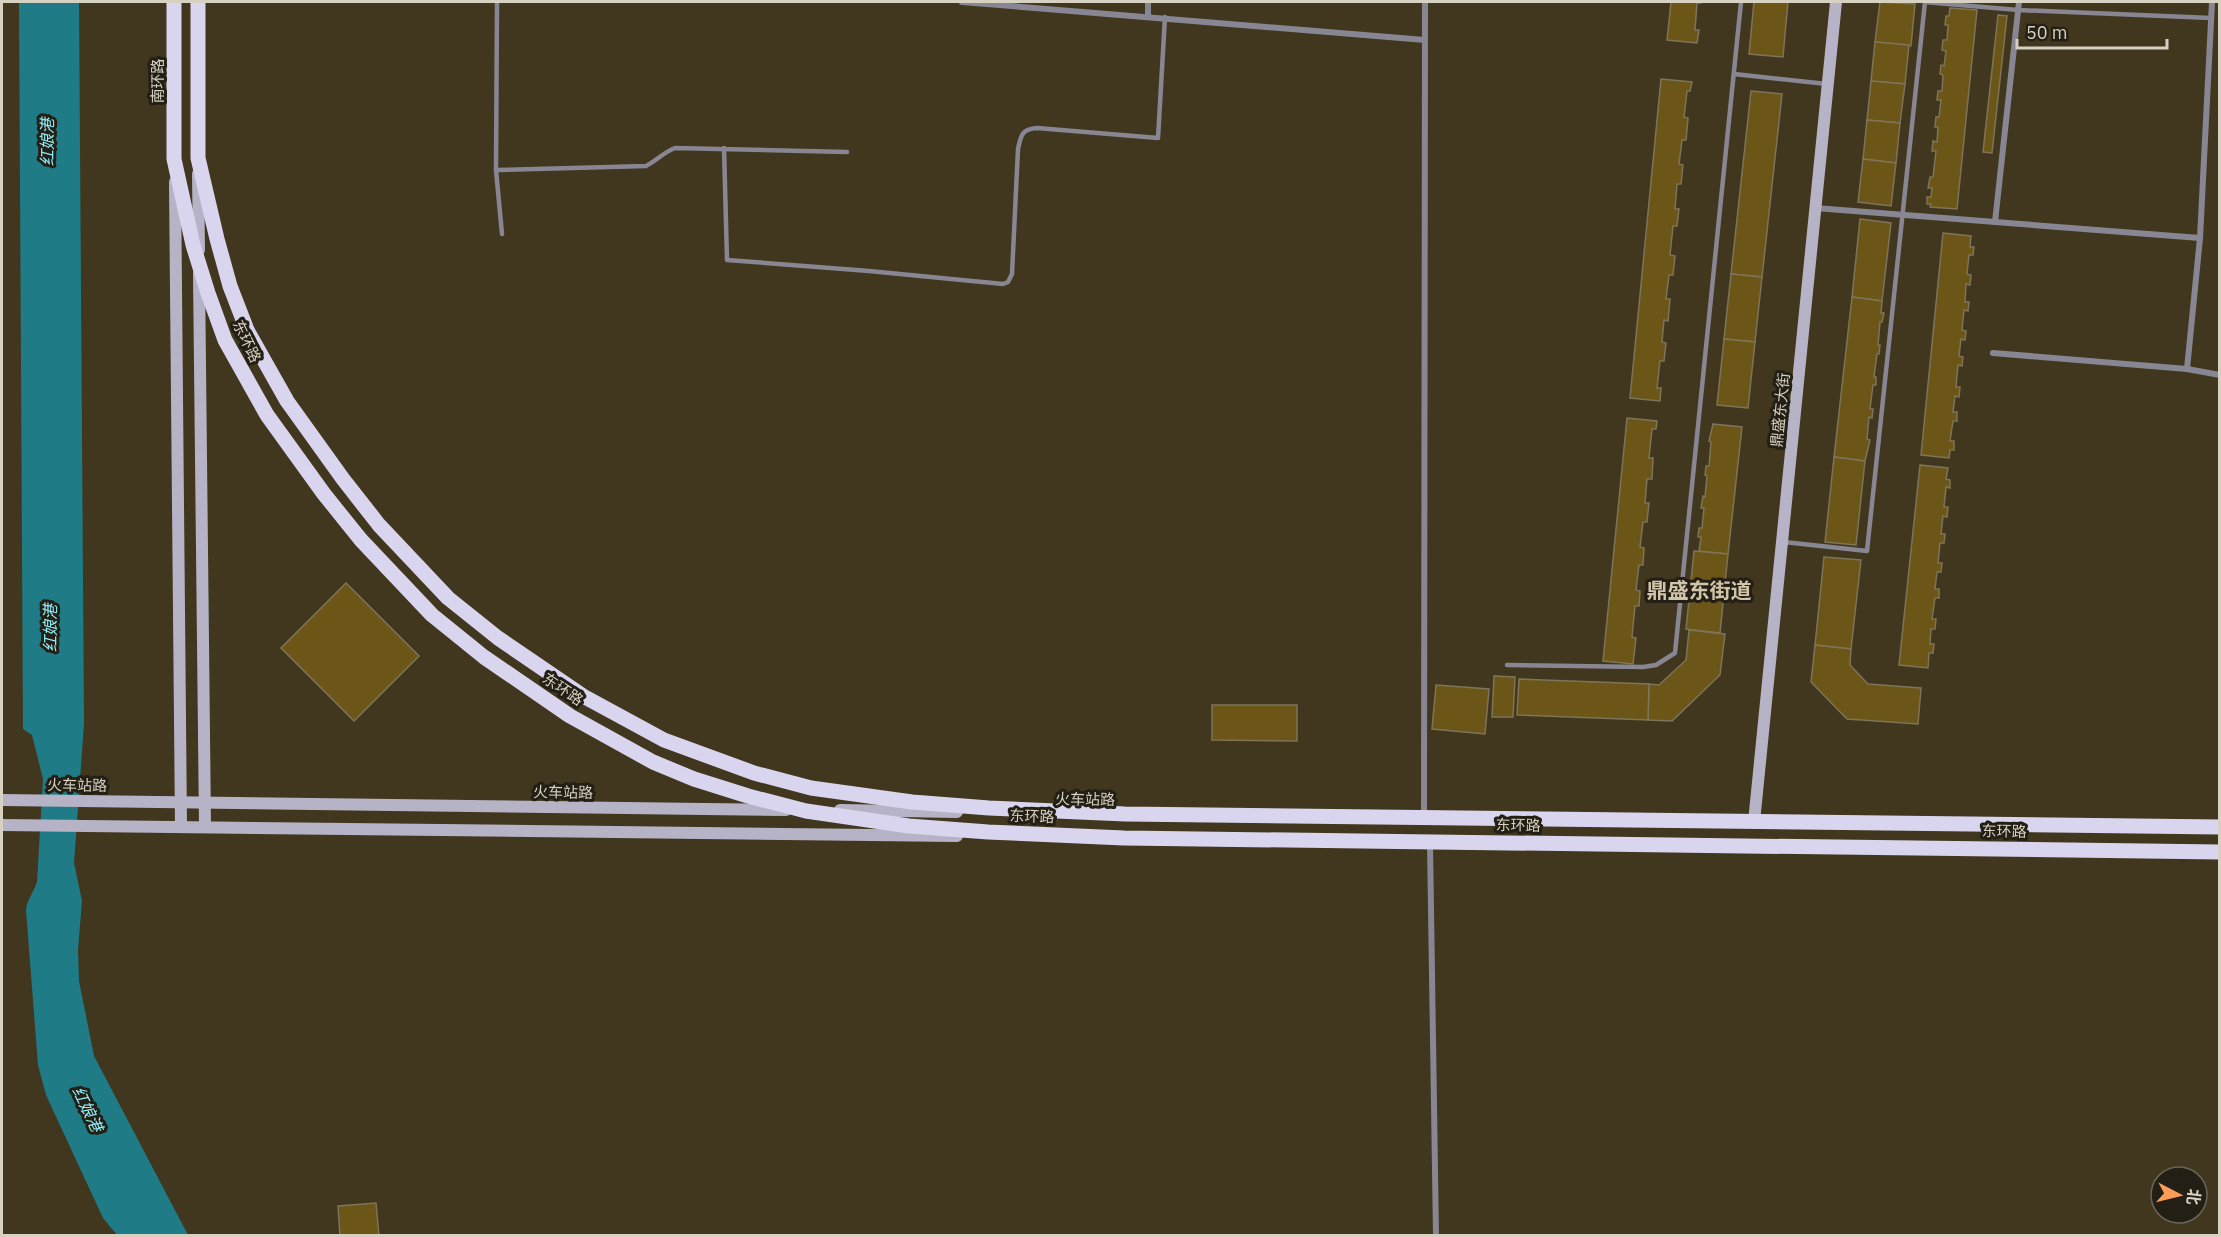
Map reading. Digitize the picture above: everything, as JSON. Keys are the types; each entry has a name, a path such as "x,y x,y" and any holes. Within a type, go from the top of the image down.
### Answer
{"main road":[{"name":"南环路","path":"174,2 174,159"},
{"path":"198,2 205,827"},
{"name":"鼎盛东大街","path":"1754,822 1836,2"},
{"name":"东环路","path":"198,158 217,239 238,309 258,352 287,402 343,479 401,550 448,598 498,638 583,696 664,740 754,773 811,788 912,802 1125,814 2220,827"},
{"name":"东环路","path":"174,159 199,264 225,340 273,424 361,540 432,615 484,657 570,716 653,762 705,782 800,810 909,826 988,832 1124,838 2220,852"},
{"path":"174,159 181,827"},
{"name":"火车站路","path":"2,800 1125,814"},
{"path":"2,825 1124,838"}],"street":[{"path":"962,2 1148,15 1425,40"},
{"path":"1148,2 1148,15"},
{"path":"1424,818 1425,2"},
{"path":"1995,222 2019,2"},
{"path":"2187,369 2200,238 2212,2"},
{"path":"1815,208 2200,238"},
{"path":"1993,353 2187,369 2220,375"},
{"path":"1430,842 1436,1236"}],"lane":[{"path":"497,2 496,170 502,234"},
{"path":"1507,665 1643,668 1656,665 1675,653 1741,2"},
{"path":"1782,542 1868,551 1925,2 1994,5 2018,10 2211,18"},
{"path":"724,148 727,260 1003,284 1008,282 1012,274 1018,149 1021,135 1028,129 1037,128 1158,138 1165,17"},
{"path":"1734,74 1827,84"},
{"path":"496,170 646,166 657,161 668,150 675,148 847,152"}],"water":[{"name":"红娘港","path":"19,2 79,2 84,724 74,863 82,901 78,950 79,981 94,1056 188,1235 117,1235 103,1218 46,1095 38,1065 26,910 37,882 43,779 32,735 23,729"}],"building":[{"path":"1671,2 1701,2 1697,3 1695,30 1699,30 1697,43 1667,40"},
{"path":"1754,2 1788,2 1783,57 1749,54"},
{"path":"1880,2 1915,4 1911,46 1875,42"},
{"path":"1950,8 1977,10 1957,209 1930,207 1931,204 1927,204 1927,197 1931,197 1932,188 1928,188 1930,177 1933,177 1936,151 1932,151 1933,141 1937,142 1938,127 1935,127 1941,100 1937,100 1938,91 1942,91 1941,65 1944,66 1946,51 1942,50 1943,40 1947,40 1948,25 1945,25"},
{"path":"1998,15 2007,16 1992,153 1983,152"},
{"path":"1875,42 1909,45 1905,84 1871,81"},
{"path":"1661,79 1692,82 1690,91 1687,91 1684,117 1688,118 1686,140 1682,140 1679,164 1683,165 1681,184 1677,184 1675,209 1679,209 1677,226 1673,226 1670,255 1675,256 1673,275 1669,275 1666,299 1670,299 1668,321 1664,320 1662,342 1666,343 1664,361 1660,361 1657,388 1661,388 1660,401 1630,398"},
{"path":"1871,81 1905,84 1900,123 1867,120"},
{"path":"1751,91 1782,94 1762,277 1731,274"},
{"path":"1867,120 1900,123 1896,163 1863,159"},
{"path":"1863,159 1896,163 1891,206 1858,202"},
{"path":"1860,219 1891,223 1882,301 1852,297"},
{"path":"1943,233 1971,236 1970,247 1974,247 1973,255 1969,255 1967,274 1971,275 1970,285 1966,284 1965,302 1969,302 1968,311 1964,310 1962,330 1966,331 1965,340 1961,339 1959,356 1963,357 1962,366 1958,365 1956,387 1960,387 1959,397 1955,396 1953,412 1957,412 1957,421 1953,421 1950,441 1954,441 1954,450 1950,450 1949,458 1921,455"},
{"path":"1731,274 1762,277 1755,342 1724,339"},
{"path":"1852,297 1882,301 1881,313 1884,313 1882,322 1880,322 1878,345 1880,345 1874,377 1876,377 1876,385 1873,385 1870,409 1873,409 1872,418 1869,417 1867,439 1870,440 1865,461 1834,457"},
{"path":"1724,339 1755,342 1748,408 1717,405"},
{"path":"1627,418 1657,421 1656,429 1652,429 1649,458 1653,458 1652,479 1647,479 1645,503 1649,503 1647,522 1643,522 1640,547 1644,548 1643,565 1639,565 1636,590 1640,591 1639,606 1635,606 1632,637 1636,638 1633,664 1603,661"},
{"path":"1713,424 1742,427 1728,554 1699,551 1701,537 1698,537 1699,528 1702,528 1704,508 1701,508 1703,496 1705,497 1707,476 1705,475 1706,466 1709,466 1711,442 1709,441"},
{"path":"1834,457 1865,461 1856,545 1825,542"},
{"path":"1920,465 1948,468 1946,479 1950,480 1950,488 1946,487 1944,507 1948,507 1947,517 1943,516 1941,534 1945,534 1944,543 1940,543 1938,563 1942,563 1941,572 1937,572 1935,589 1939,589 1939,598 1935,598 1932,619 1936,619 1935,629 1931,629 1930,644 1934,644 1933,653 1929,653 1928,668 1899,665"},
{"path":"1694,551 1728,554 1720,633 1686,629"},
{"path":"1824,557 1861,560 1851,649 1815,645"},
{"path":"346,583 419,656 354,721 281,648"},
{"path":"1689,630 1725,634 1720,675 1672,721 1648,720 1649,684 1659,685 1686,660"},
{"path":"1815,645 1851,649 1850,665 1868,684 1921,688 1918,724 1847,719 1811,682"},
{"path":"1494,676 1515,677 1513,717 1492,717"},
{"path":"1519,679 1649,684 1648,720 1517,715"},
{"path":"1436,685 1489,689 1485,734 1432,729"},
{"path":"1212,705 1297,705 1297,741 1212,740"},
{"path":"376,1203 379,1236 340,1236 338,1206"}],"district":[{"name":"鼎盛东街道","path":"1699,590"}]}
